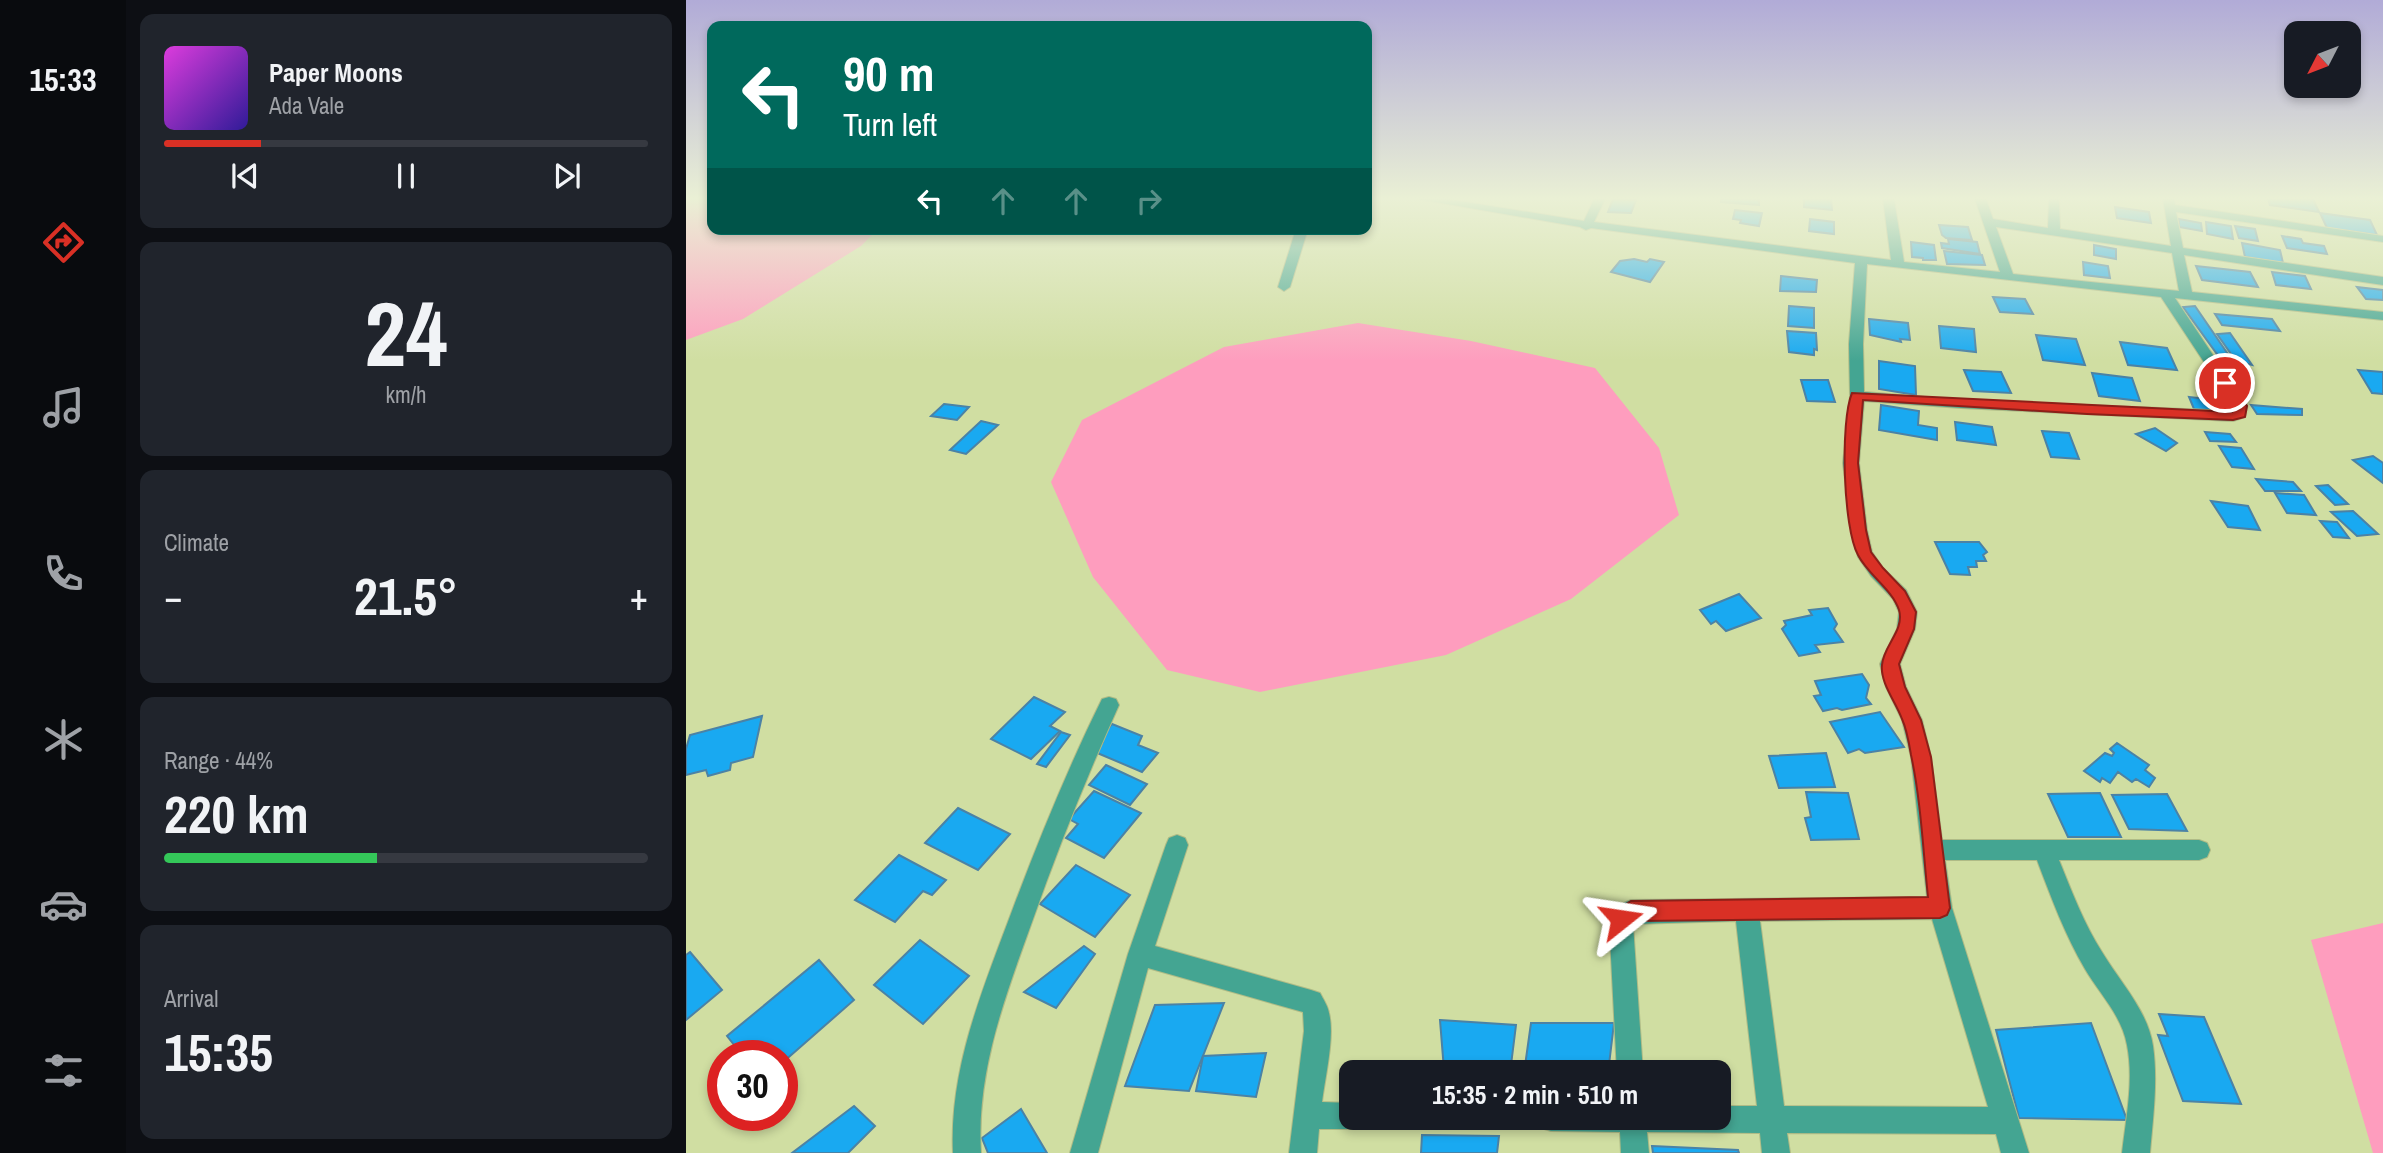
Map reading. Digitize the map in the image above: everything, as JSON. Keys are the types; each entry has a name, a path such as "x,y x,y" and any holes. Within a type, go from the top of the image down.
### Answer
{"street":[{"path":"1284,287 1295,253"},
{"path":"1801,253 2383,316"},
{"path":"1896,253 1898,264"},
{"path":"1999,253 2007,275"},
{"path":"2180,253 2186,295"},
{"path":"2203,253 2383,281"},
{"path":"1861,260 1856,344 1857,396 1851,463 1859,530 1864,553 1877,572 1900,595 1908,612 1906,629 1890,664 1896,687 1912,720 1921,757 1940,908 2015,1153"},
{"path":"1857,396 2087,410 2233,416 2240,414 2240,406 2165,293"},
{"path":"967,1153 969,1097 986,1015 1058,820 1109,705"},
{"path":"1084,1153 1140,954 1177,845"},
{"path":"1931,850 2199,850"},
{"path":"2044,850 2073,922 2093,960 2126,1009 2140,1044 2142,1093 2136,1153"},
{"path":"1629,1060 1621,919 1631,911 1940,908"},
{"path":"1747,911 1776,1153"},
{"path":"1140,954 1311,1002 1317,1014 1317,1031 1303,1153"},
{"path":"1309,1115 1339,1116"},
{"path":"1731,1120 2004,1121"},
{"path":"1634,1130 1635,1153"}],"shaded area":[{"path":"686,253 850,253 743,319 686,340"},
{"path":"1358,323 1471,341 1595,368 1659,448 1679,515 1571,599 1446,655 1260,692 1167,670 1093,577 1051,482 1082,420 1224,347"},
{"path":"2383,923 2383,1153 2373,1153 2311,940"}],"building":[{"path":"1912,253 1935,253 1936,260 1923,260 1912,257"},
{"path":"1944,253 1961,253 1982,255 1985,265 1947,264"},
{"path":"2094,253 2116,253 2116,259 2094,255"},
{"path":"2244,253 2281,253 2283,263 2245,257"},
{"path":"1634,259 1664,262 1650,282 1611,272 1620,261"},
{"path":"2083,262 2108,266 2110,278 2084,275"},
{"path":"2196,266 2250,272 2258,287 2202,280"},
{"path":"2272,272 2305,276 2311,289 2276,285"},
{"path":"1781,276 1817,280 1816,292 1780,291"},
{"path":"2357,287 2383,290 2383,300 2366,299"},
{"path":"1993,297 2025,299 2033,314 2000,312"},
{"path":"1789,306 1814,308 1814,328 1788,326"},
{"path":"2195,306 2234,363 2222,361 2183,307"},
{"path":"2215,314 2272,319 2280,331 2222,325"},
{"path":"1869,319 1908,323 1910,340 1900,339 1901,342 1870,335"},
{"path":"1939,326 1974,329 1976,352 1941,348"},
{"path":"1787,331 1816,333 1817,350 1814,349 1814,355 1789,352"},
{"path":"2230,333 2252,365 2236,361 2217,334"},
{"path":"2036,335 2076,339 2085,365 2043,360"},
{"path":"2120,342 2167,348 2177,370 2128,365"},
{"path":"1879,361 1915,366 1916,395 1879,389"},
{"path":"1964,370 2001,372 2011,393 1973,391"},
{"path":"2358,370 2383,372 2383,394 2372,393"},
{"path":"2092,373 2132,378 2140,401 2099,396"},
{"path":"1801,380 1828,380 1835,402 1807,401"},
{"path":"2189,397 2216,400 2222,412 2194,409"},
{"path":"944,404 969,407 957,420 931,416"},
{"path":"1881,405 1919,411 1918,425 1937,428 1937,440 1879,430"},
{"path":"2251,405 2302,409 2302,415 2257,414"},
{"path":"981,421 998,425 966,454 950,450"},
{"path":"1955,422 1992,427 1996,445 1957,440"},
{"path":"2155,428 2177,443 2166,451 2136,434"},
{"path":"2042,431 2069,433 2079,459 2051,457"},
{"path":"2205,432 2230,434 2236,442 2210,441"},
{"path":"2219,446 2241,448 2254,469 2232,467"},
{"path":"2373,456 2383,463 2383,483 2353,460"},
{"path":"2256,479 2293,482 2301,491 2265,491"},
{"path":"2328,485 2348,504 2335,505 2316,486"},
{"path":"2275,493 2304,495 2316,515 2287,513"},
{"path":"2211,501 2248,506 2260,530 2228,527"},
{"path":"2353,511 2378,534 2357,536 2331,512"},
{"path":"2320,521 2337,522 2349,538 2333,537"},
{"path":"1935,542 1979,542 1987,552 1983,555 1986,561 1976,561 1977,567 1968,567 1970,575 1950,574"},
{"path":"1739,594 1761,618 1726,631 1716,621 1711,624 1700,610"},
{"path":"1828,608 1837,624 1834,629 1843,642 1815,645 1820,652 1799,656 1782,629 1786,625 1784,621 1812,615 1809,610"},
{"path":"1862,674 1869,685 1866,698 1871,704 1823,711 1814,696 1821,695 1815,681"},
{"path":"1034,697 1065,712 1050,726 1060,731 1031,759 991,739"},
{"path":"1880,712 1904,747 1865,753 1859,749 1848,753 1830,722"},
{"path":"762,716 753,757 731,763 730,770 708,776 706,770 686,775 686,749 690,735"},
{"path":"1112,724 1142,736 1138,745 1158,753 1142,772 1095,752 1103,742 1100,739"},
{"path":"1061,732 1070,735 1046,767 1037,764"},
{"path":"2117,743 2149,765 2145,770 2155,778 2149,787 2136,779 2132,782 2118,772 2110,783 2102,778 2100,782 2084,771 2105,753 2112,756 2114,753 2110,749"},
{"path":"1826,753 1835,787 1779,788 1769,756"},
{"path":"1106,765 1147,784 1130,805 1089,785"},
{"path":"1094,791 1141,813 1104,858 1066,838 1078,824 1069,819"},
{"path":"1806,792 1848,793 1859,839 1811,840 1805,818 1811,817"},
{"path":"2100,793 2121,837 2068,837 2048,794"},
{"path":"2167,794 2187,831 2129,829 2112,795"},
{"path":"958,808 1010,834 978,870 925,843"},
{"path":"899,855 946,880 932,895 923,891 895,922 855,900"},
{"path":"1076,865 1130,895 1095,937 1040,904"},
{"path":"920,940 969,976 923,1024 874,985"},
{"path":"1084,946 1095,954 1056,1008 1024,992"},
{"path":"690,952 722,990 686,1020 686,955"},
{"path":"819,960 854,1000 798,1049 798,1040 730,1040 727,1036"},
{"path":"1224,1003 1189,1091 1125,1086 1155,1005"},
{"path":"2159,1014 2204,1017 2241,1104 2183,1101 2158,1035 2168,1036"},
{"path":"1440,1020 1516,1025 1512,1060 1443,1060"},
{"path":"1531,1023 1614,1023 1610,1060 1526,1060"},
{"path":"2091,1023 2127,1120 2019,1118 1996,1030"},
{"path":"1266,1053 1256,1097 1196,1091 1203,1056"},
{"path":"854,1106 875,1126 848,1153 792,1153"},
{"path":"1021,1109 1047,1153 988,1153 982,1138"},
{"path":"1422,1135 1499,1136 1497,1153 1421,1153"},
{"path":"1652,1146 1738,1150 1739,1153 1653,1153"}],"route":[{"path":"1621,919 1631,911 1940,908 1921,757 1912,720 1896,687 1890,664 1906,629 1908,612 1900,595 1877,572 1864,553 1859,530 1851,463 1857,396 2087,410 2233,416 2240,414 2240,406 2225,383"}]}
